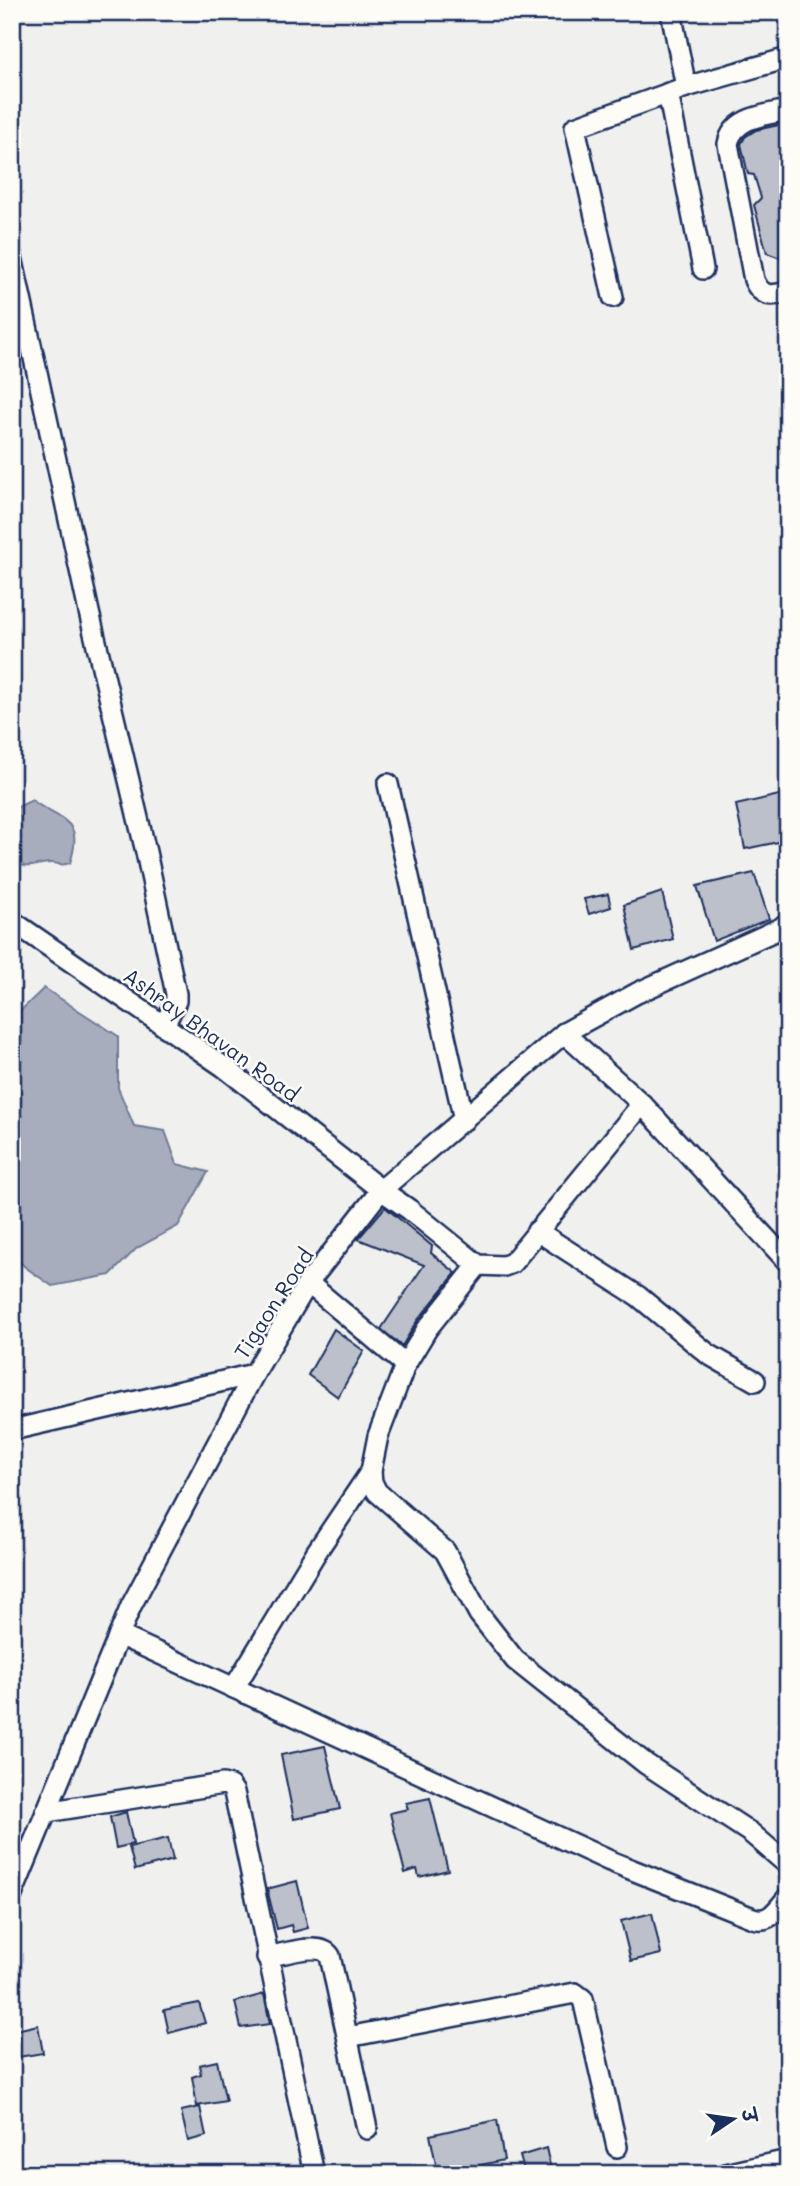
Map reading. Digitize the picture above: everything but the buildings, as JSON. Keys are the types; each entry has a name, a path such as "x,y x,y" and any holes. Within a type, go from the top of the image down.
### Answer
{"street":[{"path":"671,12 677,90 704,269"},
{"path":"613,297 575,127 677,90 788,58"},
{"path":"788,110 753,118 737,126 730,135 728,144 754,281 764,295 788,292"},
{"path":"12,257 176,994 176,1001 164,1026"},
{"path":"388,784 464,1120"},
{"name":"Ashray Bhavan Road","path":"12,920 224,1067 478,1265"},
{"name":"Tigaon Road","path":"12,1895 131,1606 254,1374 308,1283 381,1190 564,1033 637,993 781,928 788,922"},
{"path":"564,1033 642,1104 781,1245 788,1262"},
{"path":"234,1688 317,1551 370,1471 378,1436 404,1367 448,1301 478,1265 504,1266 512,1263 642,1104"},
{"path":"537,1231 638,1296 708,1354 755,1381"},
{"path":"308,1283 400,1360 404,1367"},
{"path":"12,1430 254,1374"},
{"path":"370,1471 377,1492 445,1551 479,1614 515,1660 646,1765 751,1833 788,1865"},
{"path":"119,1635 610,1861 753,1918 761,1921 768,1919 788,1897"},
{"path":"46,1812 227,1784 234,1792 314,2174"},
{"path":"267,1957 317,1947 327,1951 368,2129"},
{"path":"348,2037 575,1993 583,2000 617,2147"},
{"path":"726,2174 788,2160"}],"water":[{"path":"32,800 67,822 72,829 74,848 70,863 23,866 12,860 12,810"},
{"path":"44,988 118,1036 118,1088 134,1126 165,1131 177,1164 208,1172 178,1226 137,1248 110,1275 52,1286 12,1254 12,1019"}]}
